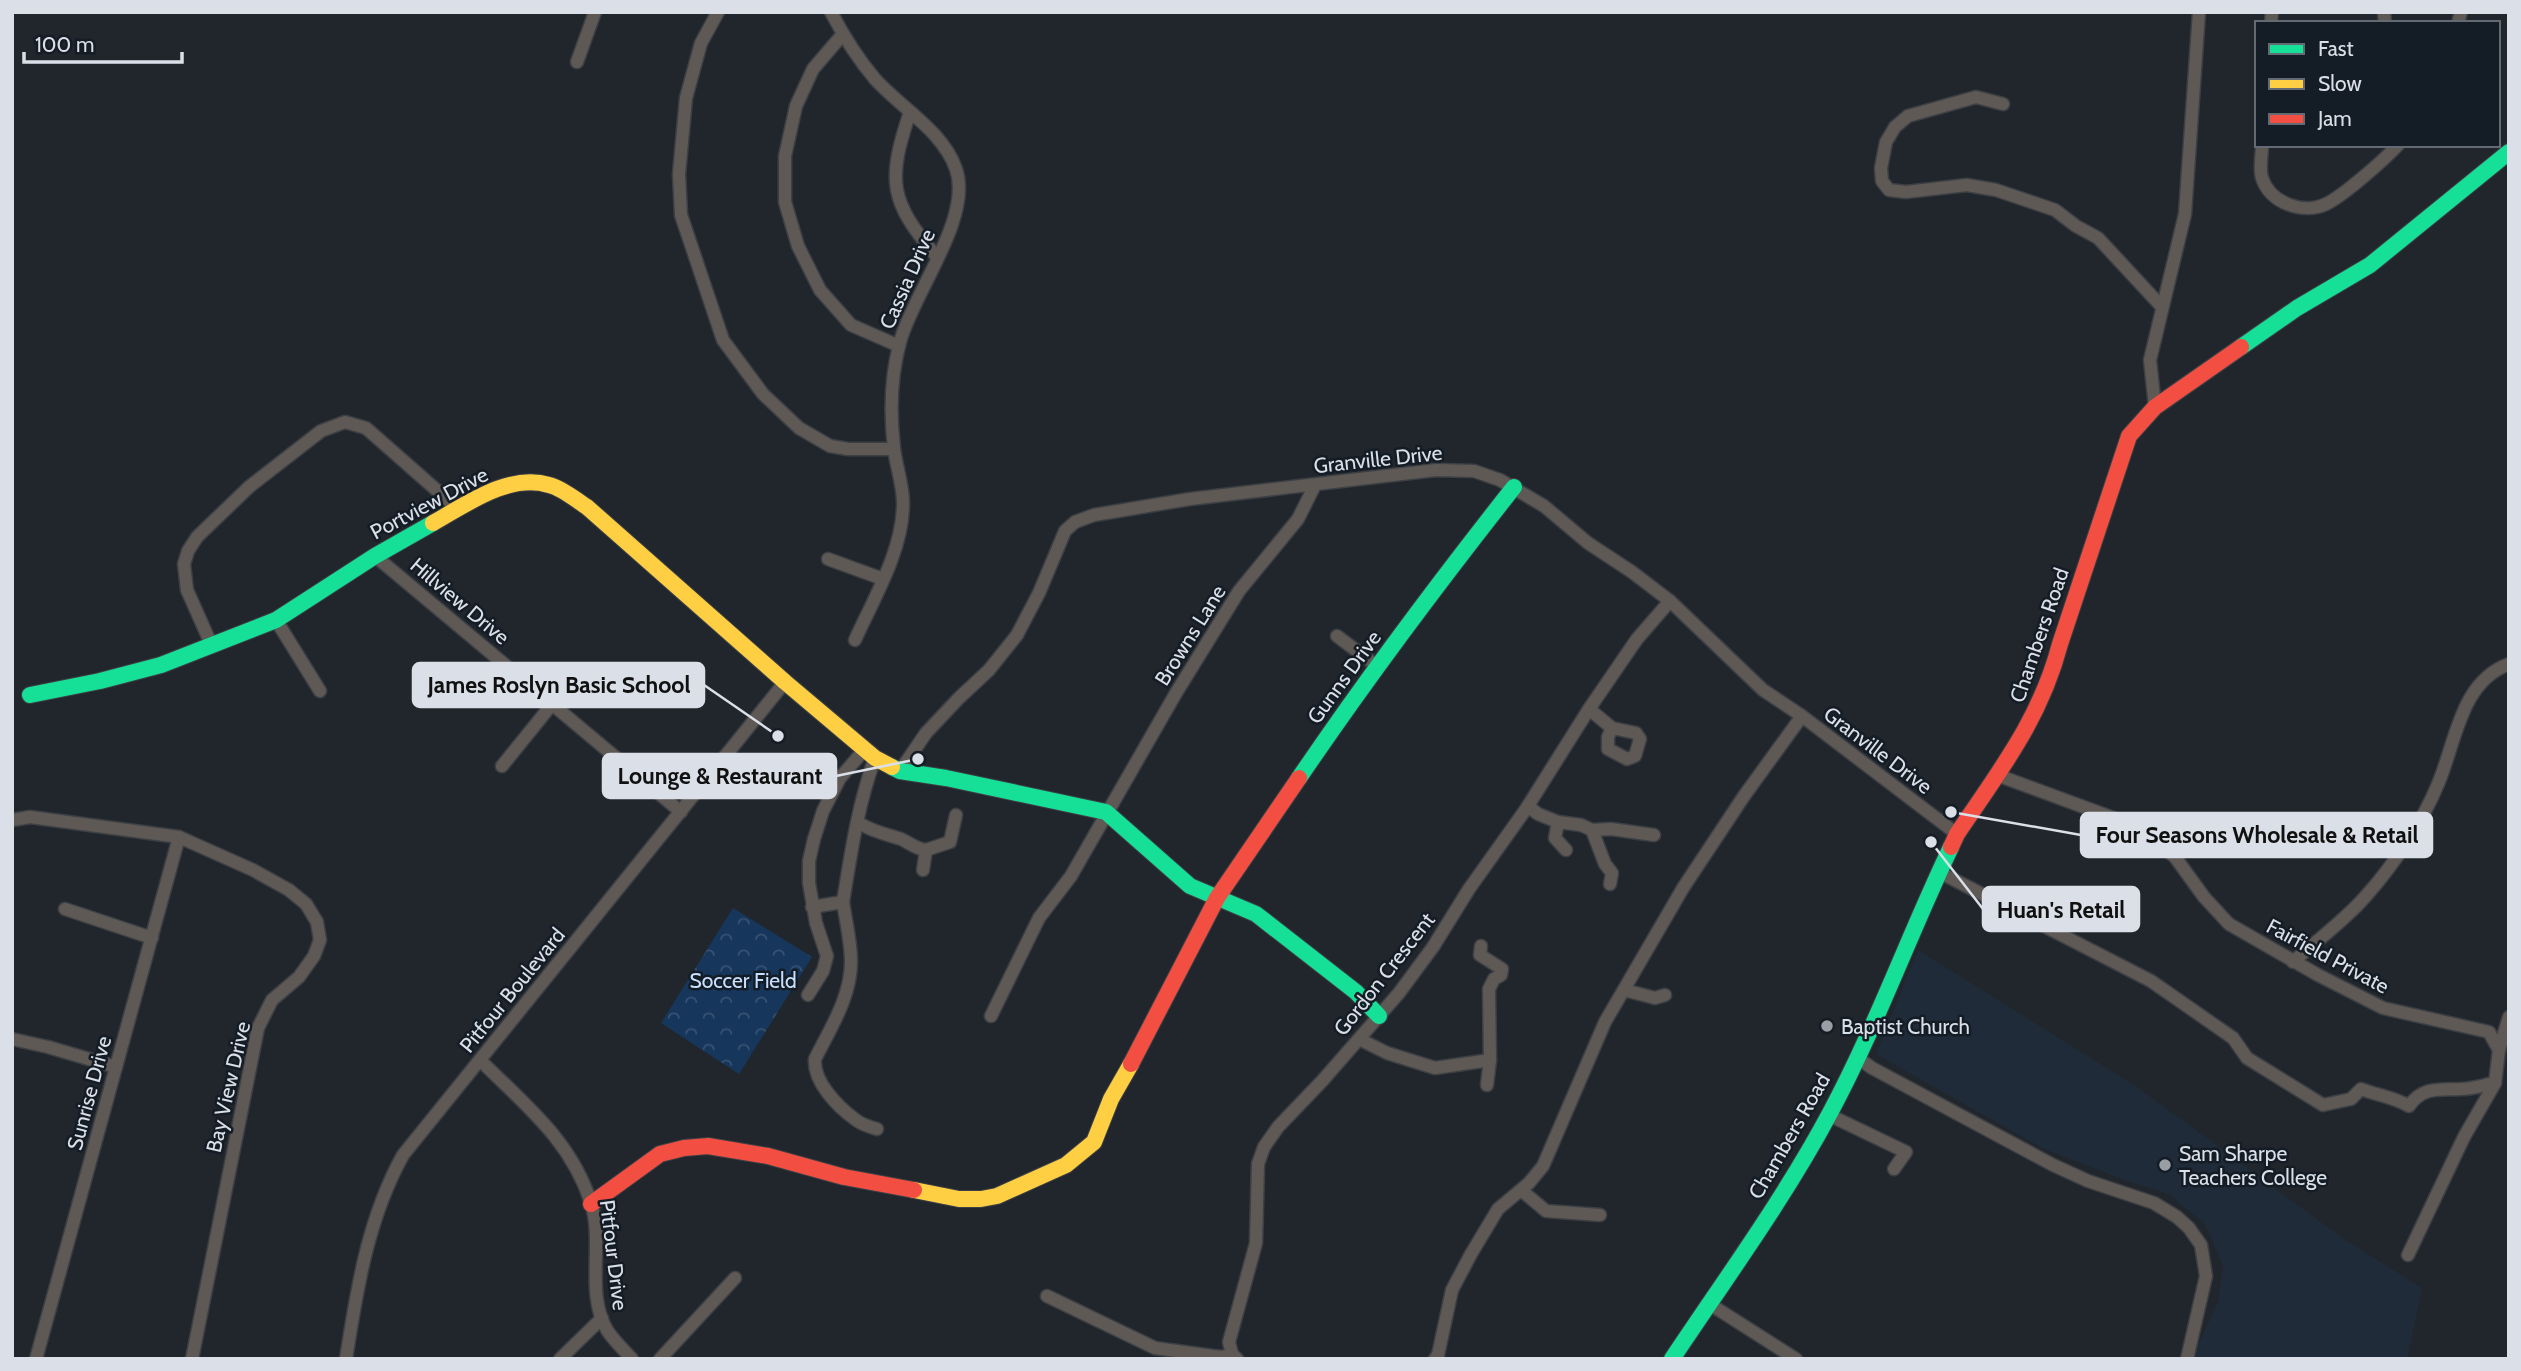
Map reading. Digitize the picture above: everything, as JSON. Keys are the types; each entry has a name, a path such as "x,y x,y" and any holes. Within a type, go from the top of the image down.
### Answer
{"street":[{"path":"577,62 595,12"},
{"path":"718,12 701,43 685,98 678,174 681,215 723,340 762,394 799,428 830,446 848,449 894,449"},
{"name":"Cassia Drive","path":"831,12 875,79 942,144 956,167 961,186 955,215 908,317 899,346 891,413 903,503 900,533 883,579 855,640"},
{"path":"2155,407 2150,360 2185,214 2200,12"},
{"path":"843,34 813,69 796,106 785,156 785,201 798,247 820,290 851,325 899,346"},
{"path":"2003,104 1976,97 1908,116 1895,127 1886,142 1881,168 1882,181 1889,190 1906,192 1967,185 1996,190 2055,210 2098,238 2162,307"},
{"path":"910,112 897,151 895,180 901,206 937,257"},
{"path":"2262,147 2261,177 2269,191 2281,202 2296,208 2312,208 2327,204 2396,147"},
{"name":"Chambers Road","path":"1672,1359 1791,1180 1829,1115 1858,1058 1957,834 2028,728 2051,678 2060,643 2130,436 2155,407 2297,308 2370,265 2509,152"},
{"path":"212,646 187,590 184,564 188,551 197,537 249,487 321,431 345,422 366,428 458,509"},
{"name":"Granville Drive","path":"900,771 926,733 989,670 1017,635 1043,585 1065,531 1075,522 1094,515 1190,499 1436,470 1474,471 1514,487 1544,506 1588,543 1632,572 1670,601 1763,690 1802,716 1957,834"},
{"name":"Portview Drive","path":"30,695 161,665 276,620 375,556 458,509 510,484 530,481 552,485 587,507 785,682 870,753 900,771 958,780 1107,812"},
{"name":"Browns Lane","path":"991,1016 1039,918 1071,876 1175,693 1233,601 1298,519 1315,485"},
{"name":"Gunns Drive","path":"592,1204 660,1154 708,1146 768,1156 844,1178 959,1199 997,1196 1066,1165 1094,1142 1111,1100 1217,898 1377,666 1514,487"},
{"name":"Hillview Drive","path":"375,556 681,813"},
{"path":"828,559 883,579"},
{"name":"Gordon Crescent","path":"1235,1356 1229,1342 1256,1242 1258,1164 1264,1147 1278,1127 1324,1080 1379,1016 1433,947 1469,889 1528,806 1589,709 1637,639 1670,601"},
{"path":"276,620 320,691"},
{"path":"1337,636 1377,666"},
{"path":"2293,962 2364,898 2400,852 2437,786 2463,711 2481,681 2509,664"},
{"name":"Pitfour Boulevard","path":"346,1359 359,1280 373,1223 387,1185 403,1155 785,682"},
{"path":"502,766 553,703"},
{"path":"1589,709 1612,728"},
{"path":"1435,1359 1452,1290 1498,1209 1543,1167 1600,1033 1624,990 1683,888 1744,796 1802,716"},
{"path":"870,753 843,902 851,962 848,986 840,1010 815,1059 814,1068 817,1077 857,1122 877,1129"},
{"path":"808,995 823,971 827,956 812,906 809,862 814,839 823,811 840,778 870,753"},
{"name":"Fairfield Private","path":"1997,775 2138,827 2175,857 2204,897 2229,924 2293,962 2383,1008 2490,1032 2499,1050"},
{"path":"1528,806 1538,814 1558,822 1581,825 1592,830 1611,829 1654,835"},
{"path":"1107,812 1190,886 1256,914 1356,992 1379,1016"},
{"path":"859,823 872,832 926,850 950,842 956,816"},
{"name":"Bay View Drive","path":"12,820 30,817 179,837 223,855 289,890 306,904 317,922 320,940 314,956 299,977 272,1000 258,1028 192,1359"},
{"path":"1558,822 1555,838 1566,850"},
{"path":"1592,830 1605,864 1612,873 1610,884"},
{"name":"Sunrise Drive","path":"36,1359 179,837"},
{"path":"923,870 926,850"},
{"path":"1939,872 2151,981 2233,1038 2247,1058 2323,1105 2351,1099 2361,1089 2375,1095 2391,1096 2409,1106 2414,1099 2436,1088 2462,1090 2495,1083"},
{"path":"812,906 843,902"},
{"path":"65,909 152,937"},
{"path":"1481,946 1480,955 1502,969 1501,975 1493,979 1489,989 1490,1060 1487,1086"},
{"path":"1624,990 1655,998 1665,995"},
{"path":"2408,1255 2464,1137 2495,1083 2499,1050 2509,1017"},
{"path":"12,1039 116,1067"},
{"path":"1359,1039 1387,1053 1435,1068 1490,1060"},
{"path":"1858,1058 2053,1165 2088,1181 2154,1203 2177,1217 2201,1245 2206,1276 2187,1359"},
{"name":"Pitfour Drive","path":"480,1060 554,1133 579,1170 592,1204 601,1318 607,1331 632,1359"},
{"path":"1829,1115 1906,1152 1894,1170"},
{"path":"1521,1190 1546,1211 1600,1215"},
{"path":"660,1359 735,1278"},
{"path":"1047,1296 1155,1348 1223,1357 1235,1356"},
{"path":"1708,1303 1796,1359"},
{"path":"559,1359 601,1318"}],"shaded area":[{"name":"Sam Sharpe Teachers College","path":"1918,950 2137,1087 2344,1239 2422,1288 2407,1359 2191,1359 2218,1302 2223,1266 2205,1224 2169,1194 2042,1148 1876,1054"}],"green space":[{"name":"Soccer Field","path":"733,908 812,957 739,1074 661,1023"}],"traffic: fast":[{"path":"2241,347 2297,308 2370,265 2509,152"},
{"path":"1299,778 1404,631 1514,487"},
{"path":"30,695 161,665 276,620 375,556 433,523"},
{"path":"892,767 900,771 946,778 1106,812 1190,886 1256,914 1356,992 1379,1016"},
{"path":"1672,1359 1774,1207 1830,1113 1862,1048 1951,847"}],"traffic: slow":[{"path":"433,523 489,492 519,483 549,485 569,494 785,682 875,758 892,767"},
{"path":"914,1190 959,1199 981,1199 997,1196 1066,1165 1094,1142 1111,1099 1131,1064"}],"traffic: jam":[{"path":"1951,847 2017,744 2042,697 2129,436 2155,407 2241,347"},
{"path":"1131,1064 1217,898 1299,778"},
{"path":"591,1204 660,1154 708,1146 768,1156 844,1177 914,1190"}],"place":[{"name":"James Roslyn Basic School","path":"778,736"},
{"name":"Lounge & Restaurant","path":"918,759"},
{"name":"Four Seasons Wholesale & Retail","path":"1951,812"},
{"name":"Huan's Retail","path":"1931,842"},
{"name":"Baptist Church","path":"1827,1026"},
{"name":"Sam Sharpe Teachers College","path":"2165,1165"}]}
